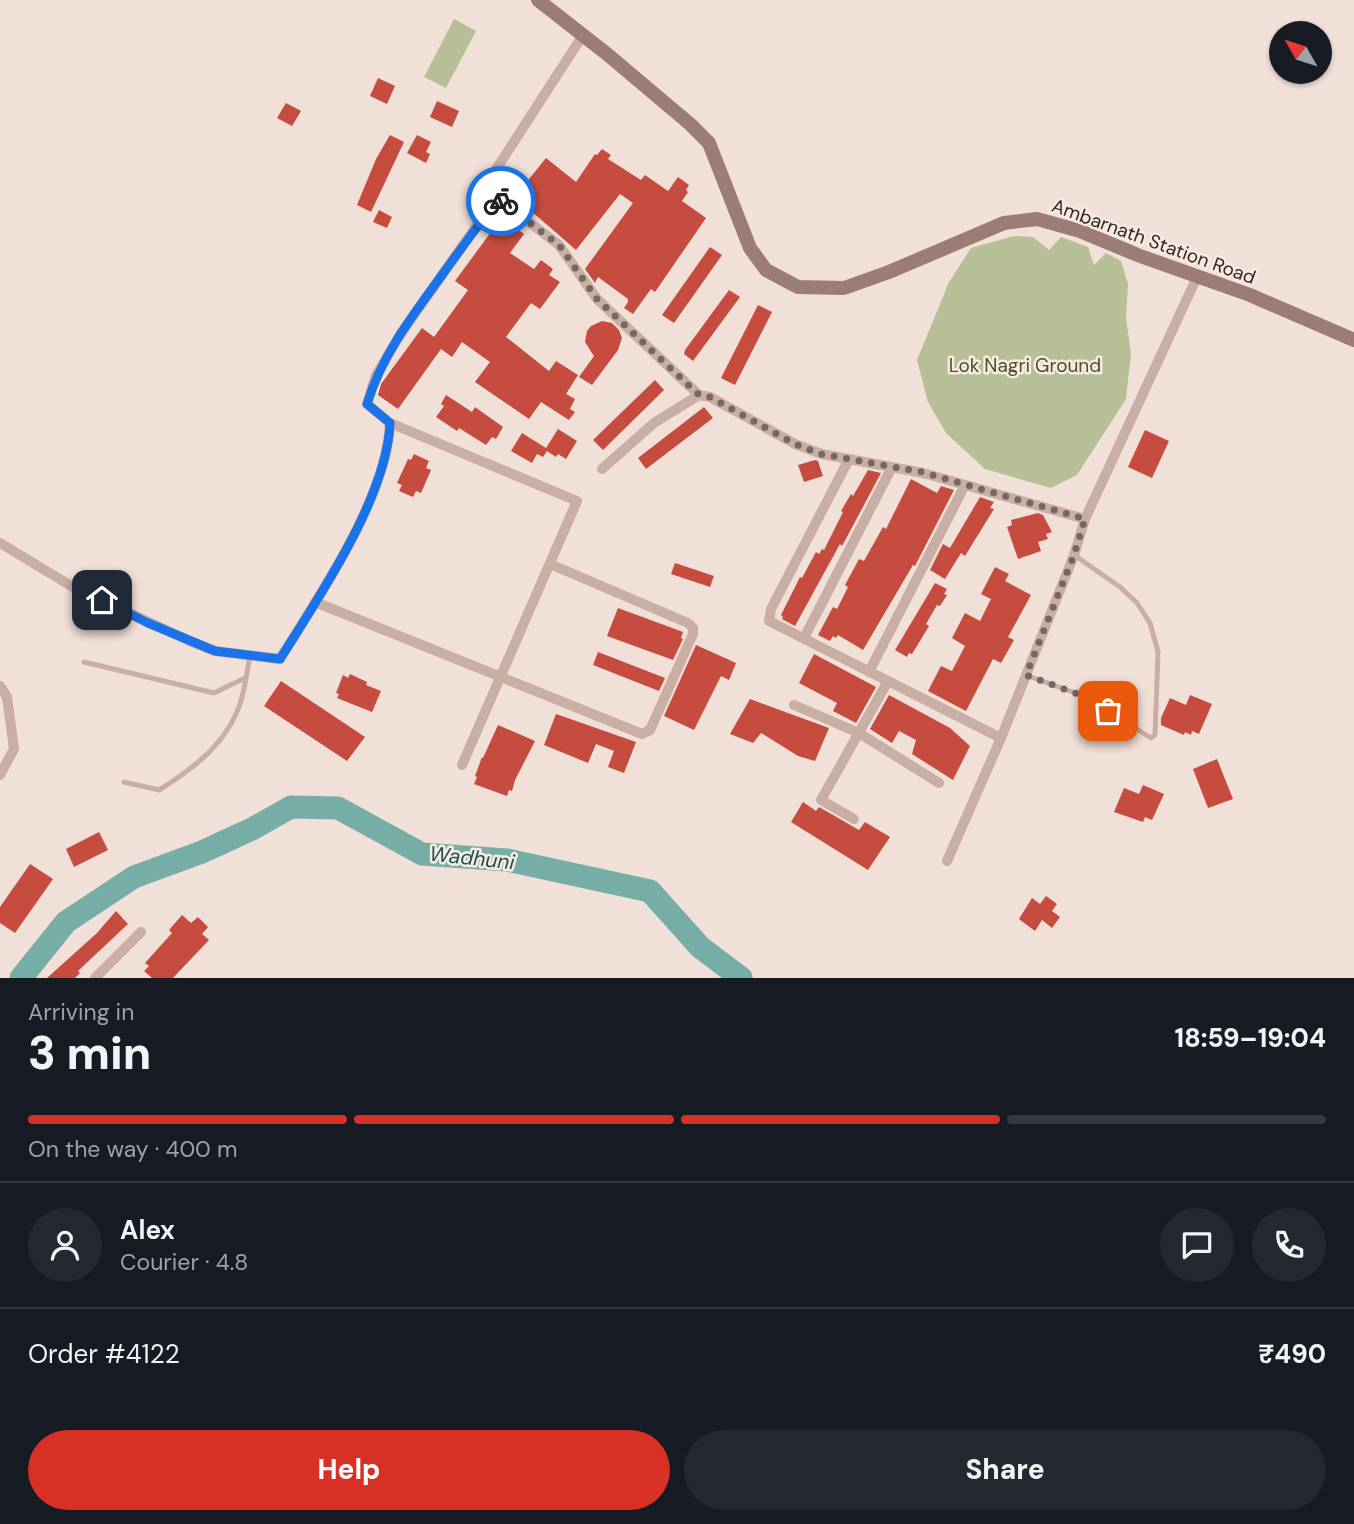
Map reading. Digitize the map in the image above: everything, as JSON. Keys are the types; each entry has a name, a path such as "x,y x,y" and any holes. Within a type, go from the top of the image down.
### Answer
{"main road":[{"name":"Ambarnath Station Road","path":"538,0 709,142 750,248 766,270 798,287 844,288 1004,223 1037,219 1080,231 1250,295 1354,340"}],"street":[{"path":"583,35 493,174 499,199 559,245 597,299 699,395 710,397 795,444 821,454 892,467 1085,519"},
{"path":"462,765 577,501 390,423 367,404 376,375 422,303 499,199"},
{"path":"947,861 1001,738 1074,555 1085,519 1197,277"},
{"path":"602,469 654,423 699,395"},
{"path":"0,542 73,587 215,651 280,659 347,547 382,473 390,440 390,423"},
{"path":"849,459 771,609 769,621 1001,738"},
{"path":"804,638 892,467"},
{"path":"869,672 965,485"},
{"path":"315,602 642,734 650,730 693,634 693,628 688,623 550,564"},
{"path":"854,819 821,800 888,681"},
{"path":"0,686 7,697 14,749 0,775"},
{"path":"794,705 859,733 939,783"},
{"path":"95,978 141,932"}],"lane":[{"path":"1026,675 1086,697 1150,738 1155,735 1158,652 1150,623 1137,603 1121,587 1074,555"},
{"path":"124,782 159,790 192,770 221,738 240,705 250,656"},
{"path":"84,662 214,693 245,678"}],"green space":[{"path":"454,19 476,31 446,88 424,77"},
{"name":"Lok Nagri Ground","path":"1014,236 1033,237 1049,250 1061,237 1088,247 1094,265 1106,253 1121,261 1128,284 1126,318 1131,353 1126,399 1077,475 1051,488 985,469 946,433 928,402 917,360 949,282 971,248"}],"building":[{"path":"378,78 395,86 387,104 370,96"},
{"path":"437,101 459,111 452,127 430,117"},
{"path":"286,103 301,111 292,126 277,118"},
{"path":"390,135 404,142 371,212 357,205 376,159"},
{"path":"417,135 431,142 426,152 430,154 426,163 407,153"},
{"path":"602,149 611,155 608,159 641,180 645,175 668,191 678,177 689,185 682,201 706,218 655,292 651,289 633,314 624,308 628,299 598,277 595,283 585,269 633,203 620,194 576,250 530,210 528,212 512,200 546,158 576,182 595,154"},
{"path":"379,210 392,217 387,228 373,222"},
{"path":"502,217 524,234 510,253 534,269 541,260 553,269 549,275 560,282 540,309 531,303 506,337 549,371 556,361 578,375 566,394 575,399 570,409 575,412 569,420 541,402 529,419 475,382 490,362 462,342 452,357 441,349 398,409 378,395 381,384 422,328 434,337 468,290 455,281"},
{"path":"710,247 722,255 674,323 662,315"},
{"path":"729,290 740,297 693,361 684,354 685,350"},
{"path":"758,305 772,312 735,385 721,378"},
{"path":"602,321 612,323 622,338 618,350 592,385 579,377 594,356 585,342 587,331"},
{"path":"655,380 664,390 603,450 593,440"},
{"path":"446,395 472,412 475,407 503,427 496,439 492,437 486,445 436,417 444,406 441,404"},
{"path":"704,407 713,418 646,469 638,458"},
{"path":"558,429 577,441 566,459 547,451 543,457 537,454 532,463 511,451 522,433 546,448"},
{"path":"1145,430 1169,441 1152,478 1128,467"},
{"path":"414,454 429,461 426,468 431,470 421,493 416,491 413,497 399,491 402,485 397,483 408,459 411,460"},
{"path":"818,461 823,476 804,482 798,465"},
{"path":"868,470 881,473 795,626 782,619 781,615 816,552 819,554 824,550 843,512 841,511"},
{"path":"911,479 937,493 941,486 954,490 915,566 913,565 863,650 838,635 836,638 833,636 830,641 818,635 833,607 837,609 848,587 845,585 859,559 864,561 883,527 886,529"},
{"path":"980,497 994,502 990,508 994,509 965,556 961,553 945,579 930,570 943,544 950,548"},
{"path":"1038,513 1043,515 1052,532 1046,534 1048,539 1038,542 1041,551 1018,559 1007,527 1012,525 1011,520"},
{"path":"675,563 714,576 710,587 671,574"},
{"path":"995,567 1009,574 1005,581 1031,595 1008,637 1014,640 1001,663 993,659 966,711 928,691 941,666 952,671 965,646 952,638 965,613 980,621 991,599 981,594"},
{"path":"935,583 947,589 944,594 947,595 940,606 937,605 926,624 929,626 912,654 909,653 907,657 895,650"},
{"path":"618,608 683,632 683,639 673,660 607,636"},
{"path":"696,645 736,663 729,680 721,676 694,730 664,716"},
{"path":"598,652 665,678 659,691 593,665"},
{"path":"814,654 876,687 856,723 833,711 837,703 799,683"},
{"path":"350,674 381,691 372,712 337,698 339,694 336,693 343,675 348,678"},
{"path":"281,681 365,737 347,761 264,706"},
{"path":"889,695 950,728 970,746 953,780 912,754 916,740 899,731 892,743 870,729"},
{"path":"1190,695 1212,704 1199,734 1192,731 1191,735 1185,732 1184,735 1161,725 1161,718 1170,698 1186,705"},
{"path":"750,699 829,728 815,761 798,756 761,733 753,743 730,734"},
{"path":"556,714 636,742 624,773 608,767 614,751 596,744 588,763 544,745"},
{"path":"498,725 535,741 512,791 509,790 507,796 474,784 482,757"},
{"path":"1217,759 1233,799 1208,808 1193,769"},
{"path":"1143,785 1164,794 1152,820 1145,817 1143,822 1114,812 1124,788 1139,794"},
{"path":"803,802 816,811 819,807 859,830 865,822 890,837 868,870 791,822"},
{"path":"99,832 108,850 74,867 66,849"},
{"path":"30,864 53,879 15,933 0,923 0,907"},
{"path":"1046,896 1057,904 1052,911 1060,917 1052,928 1042,920 1035,931 1019,919 1032,898 1040,904"},
{"path":"116,911 128,924 78,971 80,973 75,978 47,978 97,933"},
{"path":"182,915 191,923 198,917 208,927 202,934 209,940 173,978 152,978 144,971 149,966 145,963 172,933 169,930"}],"waterway":[{"name":"Wadhuni","path":"21,978 66,922 134,877 202,852 291,807 338,808 422,854 507,860 650,891 700,947 741,978"}],"way so far":[{"path":"501,201 559,245 597,299 699,395 710,397 795,444 821,454 922,472 1085,519 1074,555 1026,675 1086,697 1108,711"}],"route":[{"path":"102,600 215,651 280,659 347,547 382,473 390,440 390,423 367,404 376,375 400,335 477,225 499,199 501,201"}]}
